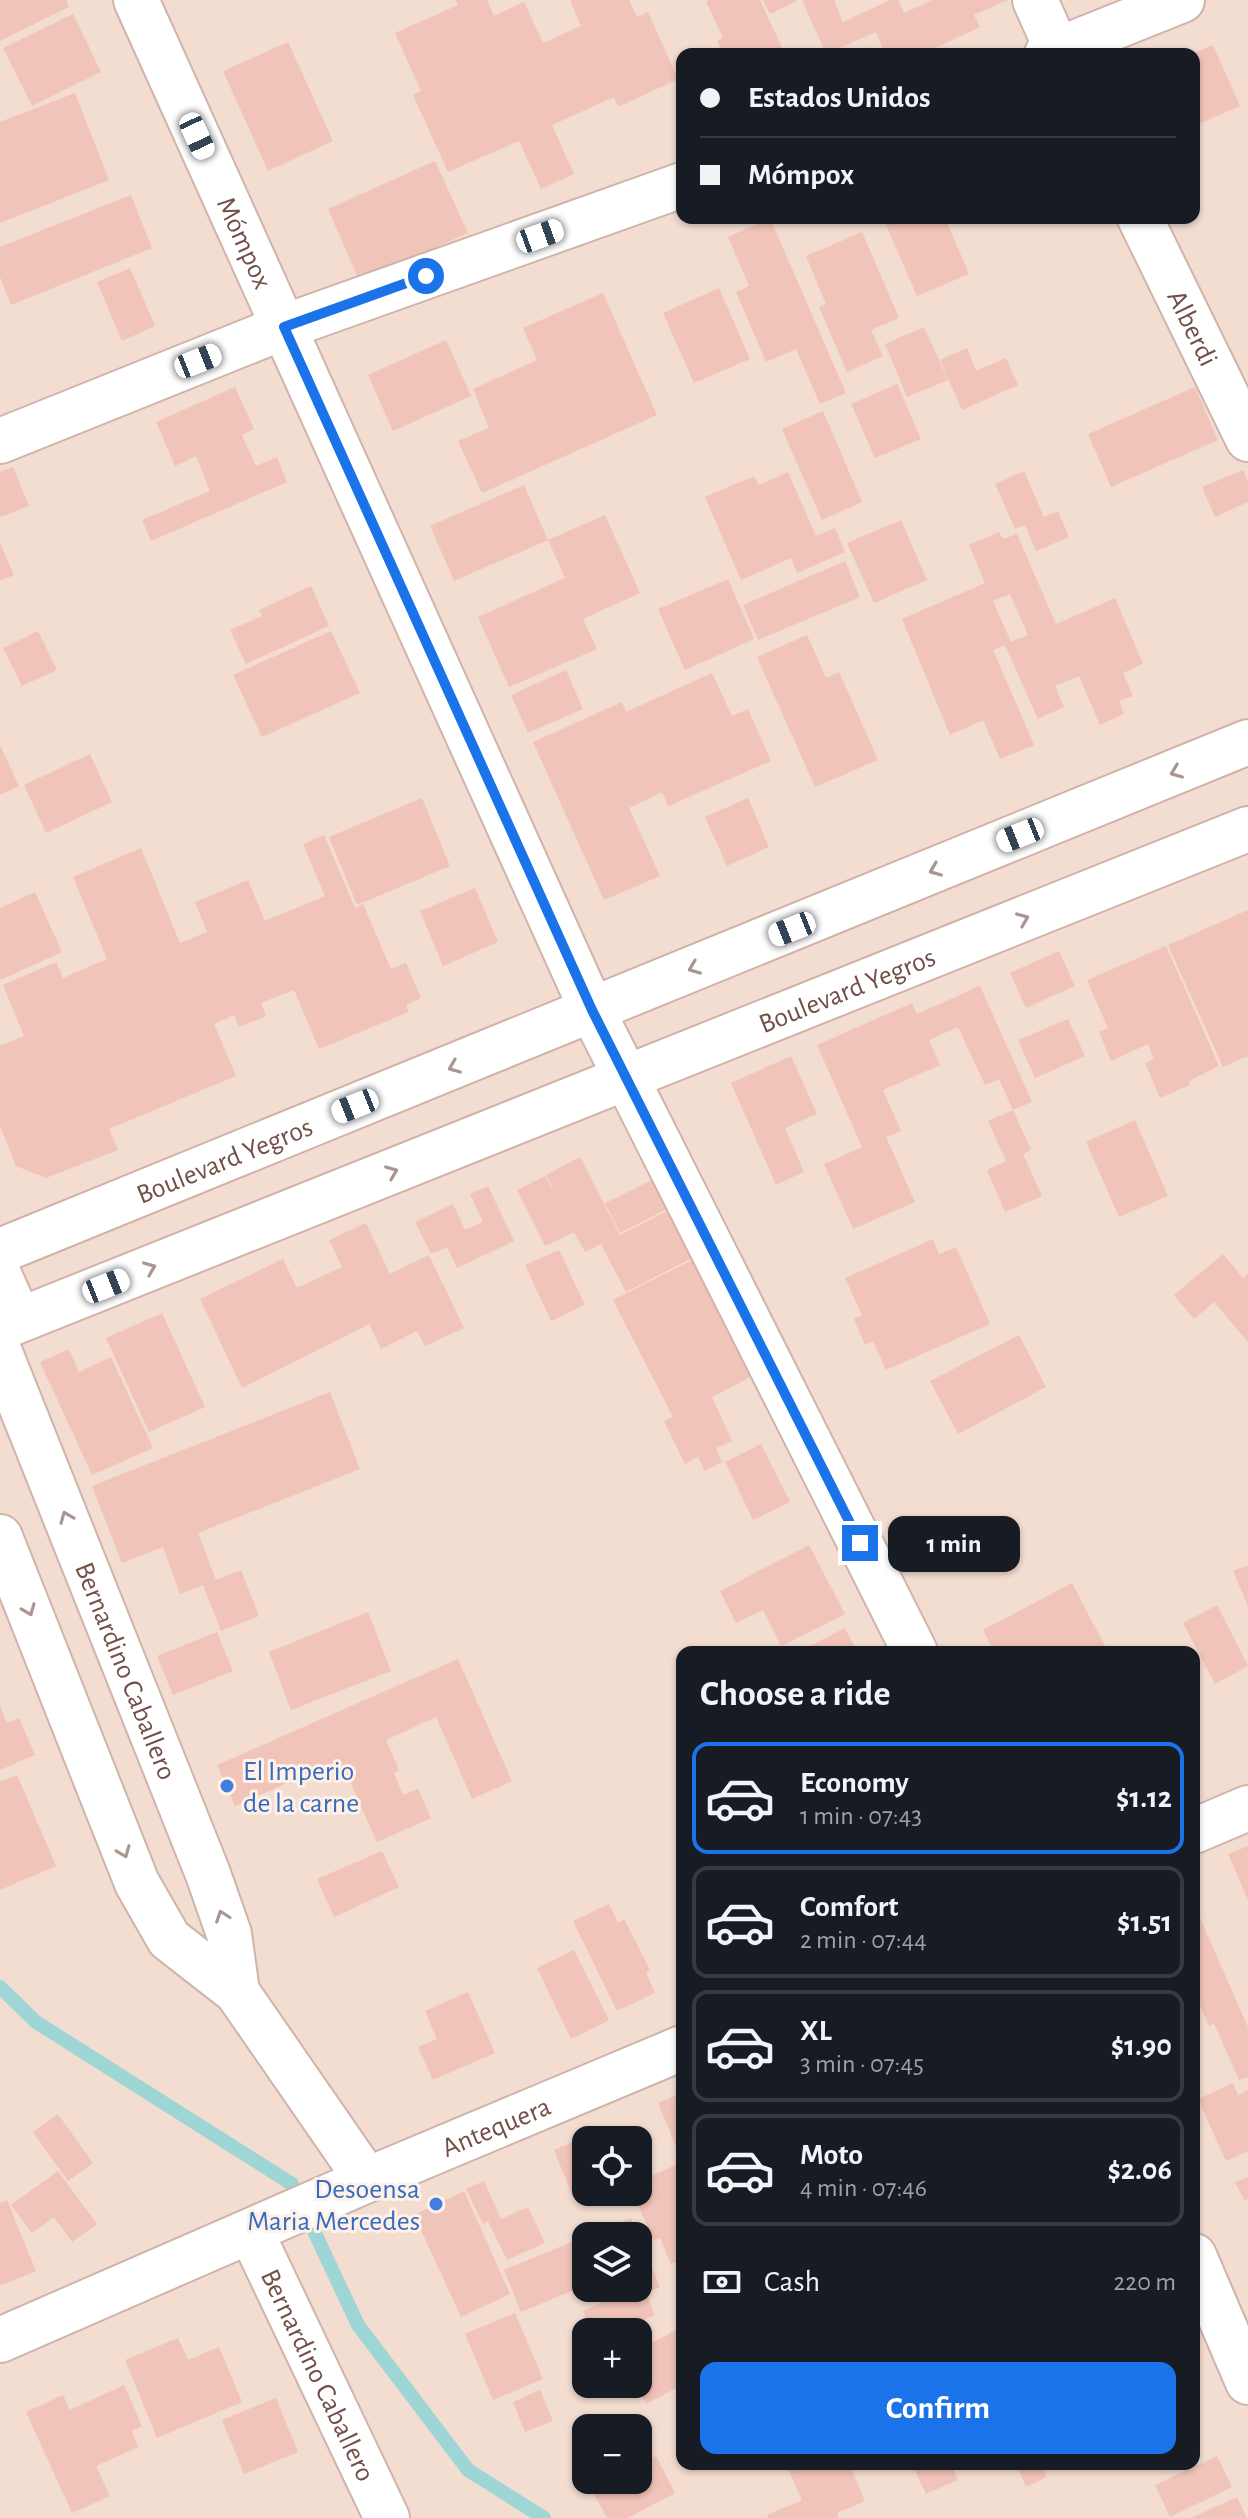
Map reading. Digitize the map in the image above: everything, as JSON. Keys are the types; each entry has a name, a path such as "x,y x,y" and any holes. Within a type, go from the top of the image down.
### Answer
{"street":[{"name":"Mómpox","path":"136,0 592,1010 912,1646"},
{"path":"1035,0 1053,48"},
{"path":"1067,48 1182,0"},
{"path":"0,441 284,327 676,187"},
{"name":"Alberdi","path":"1143,224 1248,439"},
{"name":"Boulevard Yegros","path":"0,1251 1248,742"},
{"name":"Boulevard Yegros","path":"6,1334 625,1079 1248,829"},
{"name":"Bernardino Caballero","path":"0,1277 6,1334 208,1874 229,1934 237,1992"},
{"name":"Bernardino Caballero","path":"0,1537 137,1883 169,1939 237,1992 367,2180"},
{"path":"1200,1828 1248,1808"},
{"name":"Antequera","path":"0,2340 367,2180 676,2051"},
{"name":"Bernardino Caballero","path":"251,2232 387,2518"},
{"path":"1200,2270 1248,2382"}],"shaded area":[{"path":"0,0 1248,0 1248,2518 0,2518"}],"building":[{"path":"0,0 66,0 69,7 0,41"},
{"path":"456,0 487,0 494,16 524,2 543,43 581,26 570,0 629,0 637,17 648,12 676,80 618,107 614,97 552,125 574,174 541,189 519,141 448,172 413,95 421,91 395,33 458,5"},
{"path":"760,0 782,48 720,48 717,41 723,38 706,2"},
{"path":"763,0 799,0 770,14"},
{"path":"802,0 834,0 843,22 890,0 898,0 904,13 932,0 1008,0 974,15 980,27 935,48 883,48 876,32 840,48 823,48"},
{"path":"73,14 101,72 32,106 3,48"},
{"path":"288,42 333,141 268,171 223,71"},
{"path":"1213,45 1240,106 1200,123 1200,50"},
{"path":"75,93 109,180 0,223 0,122"},
{"path":"435,161 468,233 360,282 328,209"},
{"path":"131,195 152,248 11,305 0,277 0,247"},
{"path":"757,224 773,224 846,393 820,404 796,349 766,362 736,292 749,286 728,237"},
{"path":"886,224 948,224 969,274 917,296"},
{"path":"862,232 899,318 871,330 883,356 847,372 819,307 826,304 806,256"},
{"path":"130,268 155,326 122,341 97,282"},
{"path":"719,288 750,359 694,383 663,313"},
{"path":"603,293 657,415 482,493 458,441 489,428 473,389 537,360 523,328"},
{"path":"924,327 948,380 907,397 885,344"},
{"path":"446,340 471,396 393,431 368,375"},
{"path":"967,348 976,371 1006,358 1018,385 962,410 940,360"},
{"path":"897,384 921,439 875,458 851,404"},
{"path":"235,387 254,429 242,435 256,466 277,457 287,482 151,541 142,520 210,491 196,456 175,466 156,422"},
{"path":"1195,387 1218,440 1111,487 1088,434"},
{"path":"823,411 862,502 822,520 782,429"},
{"path":"13,467 29,506 0,517 0,472"},
{"path":"1243,470 1248,481 1248,502 1215,517 1202,487"},
{"path":"1024,471 1044,517 1058,511 1069,537 1036,551 1025,525 1015,529 995,484"},
{"path":"788,472 816,536 835,528 845,552 797,573 791,558 741,580 705,497 754,476 759,485"},
{"path":"524,485 548,540 454,581 430,526"},
{"path":"605,515 640,593 583,619 597,649 509,687 478,617 565,578 548,540"},
{"path":"901,520 927,580 874,603 847,543"},
{"path":"999,532 1003,539 1017,534 1056,624 1115,598 1143,664 1123,673 1133,696 1119,701 1124,714 1100,725 1079,676 1055,686 1064,707 1038,719 1005,645 993,650 1034,745 1000,759 983,720 950,735 902,619 985,583 969,545","holes":["1010,594 1028,635 1011,642 993,601"]},
{"path":"0,543 14,575 0,581"},
{"path":"845,561 860,597 758,640 743,605"},
{"path":"728,579 754,639 685,670 658,609"},
{"path":"311,586 329,626 246,664 230,630 262,616 259,610"},
{"path":"38,631 57,670 22,686 3,648"},
{"path":"331,631 360,693 262,737 233,675"},
{"path":"807,635 826,678 839,672 878,760 815,787 757,657"},
{"path":"566,670 583,709 528,733 511,695"},
{"path":"712,673 732,716 748,709 771,761 668,806 662,792 629,808 660,876 604,900 533,742 622,702 626,712"},
{"path":"0,745 19,786 0,795"},
{"path":"90,754 112,802 46,833 24,785"},
{"path":"422,798 450,866 357,905 329,837"},
{"path":"748,798 769,847 727,866 705,817"},
{"path":"324,835 355,908 363,904 391,969 406,963 421,998 406,1005 409,1012 319,1049 294,990 261,1003 266,1016 239,1027 234,1015 214,1024 236,1076 109,1129 118,1150 46,1178 16,1166 0,1126 0,1046 24,1036 3,985 56,962 63,978 107,959 73,877 141,848 180,943 207,932 195,902 248,880 265,921 325,896 303,844"},
{"path":"475,888 498,942 443,966 420,911"},
{"path":"35,892 62,952 0,980 0,908"},
{"path":"1248,910 1248,1056 1223,1067 1168,945"},
{"path":"1166,946 1219,1066 1189,1081 1190,1085 1160,1098 1145,1063 1154,1059 1148,1044 1111,1061 1099,1032 1108,1028 1087,980"},
{"path":"1059,951 1075,986 1026,1008 1010,973"},
{"path":"980,986 1032,1102 1013,1110 999,1079 985,1085 958,1027 929,1040 940,1065 883,1090 901,1131 886,1137 915,1202 853,1229 824,1164 862,1147 817,1045 912,1003 917,1014"},
{"path":"1068,1019 1085,1056 1035,1078 1018,1040"},
{"path":"791,1056 817,1114 785,1128 804,1172 776,1185 731,1083"},
{"path":"1013,1110 1031,1150 1023,1154 1042,1196 1005,1212 987,1170 1006,1161 988,1121"},
{"path":"1135,1120 1168,1196 1119,1217 1086,1142"},
{"path":"580,1157 620,1235 671,1209 696,1256 626,1292 601,1244 585,1252 574,1232 545,1246 517,1190 545,1176 557,1198 546,1175"},
{"path":"654,1179 669,1208 620,1233 605,1203"},
{"path":"488,1186 514,1241 457,1268 447,1247 431,1254 415,1222 453,1204 465,1230 483,1222 470,1194"},
{"path":"366,1223 390,1274 429,1255 464,1328 425,1346 417,1331 381,1349 369,1324 242,1388 200,1299 283,1259 297,1288 342,1267 329,1240"},
{"path":"933,1239 939,1254 956,1247 990,1324 886,1370 873,1341 865,1345 854,1319 862,1315 845,1278"},
{"path":"559,1250 585,1305 551,1321 525,1265"},
{"path":"708,1252 768,1368 712,1397 732,1441 716,1448 722,1462 705,1471 698,1457 685,1464 664,1421 673,1417 613,1300"},
{"path":"1223,1254 1243,1278 1248,1273 1248,1342 1214,1302 1194,1319 1174,1295"},
{"path":"162,1313 205,1407 149,1432 106,1338"},
{"path":"1019,1335 1046,1387 958,1434 930,1381"},
{"path":"69,1349 79,1372 111,1357 153,1448 92,1475 40,1362"},
{"path":"330,1392 360,1469 198,1533 216,1580 241,1570 259,1616 221,1631 203,1585 180,1594 163,1547 122,1563 92,1486"},
{"path":"761,1444 790,1502 753,1520 725,1462"},
{"path":"809,1545 845,1614 781,1646 763,1610 736,1623 720,1591"},
{"path":"1248,1565 1248,1606 1233,1571"},
{"path":"1072,1583 1105,1646 991,1646 983,1630"},
{"path":"1217,1605 1248,1666 1215,1684 1200,1655 1200,1646 1195,1646 1183,1623"},
{"path":"368,1612 391,1671 291,1710 269,1652"},
{"path":"845,1628 854,1646 810,1646"},
{"path":"217,1632 233,1671 173,1695 157,1656"},
{"path":"458,1659 512,1781 472,1799 436,1717 386,1740 399,1770 394,1773 403,1795 418,1789 431,1818 377,1842 340,1760 235,1806 217,1765"},
{"path":"0,1706 7,1723 19,1718 35,1755 0,1770"},
{"path":"17,1775 56,1866 0,1890 0,1782"},
{"path":"1248,1846 1248,1900 1228,1854"},
{"path":"382,1851 399,1887 334,1917 317,1879"},
{"path":"609,1904 618,1923 624,1919 650,1970 646,1972 655,1993 617,2011 573,1921"},
{"path":"1200,1918 1248,2027 1248,2077 1239,2080 1214,2023 1209,2026 1200,2006"},
{"path":"574,1950 609,2020 571,2039 537,1968"},
{"path":"468,1992 495,2053 433,2080 418,2047 437,2039 425,2011"},
{"path":"1233,2083 1238,2095 1248,2090 1248,2151 1226,2161 1200,2098"},
{"path":"676,2096 676,2146 658,2103"},
{"path":"58,2114 93,2163 68,2181 33,2132"},
{"path":"572,2142 572,2195 554,2150"},
{"path":"676,2165 676,2262 671,2264 660,2238 653,2240 652,2222 646,2222 639,2206 652,2206 652,2175"},
{"path":"58,2171 97,2224 72,2242 54,2217 32,2233 11,2205"},
{"path":"1248,2177 1248,2199 1244,2200 1235,2182"},
{"path":"484,2181 501,2219 528,2207 545,2243 507,2260 488,2221 483,2224 466,2189"},
{"path":"464,2191 510,2294 461,2317 414,2215"},
{"path":"7,2200 36,2271 0,2286 0,2203"},
{"path":"572,2242 572,2291 521,2312 504,2270"},
{"path":"652,2268 660,2287 652,2290"},
{"path":"650,2302 655,2315 648,2318 586,2318 583,2311 601,2303"},
{"path":"515,2313 543,2379 493,2400 465,2334"},
{"path":"676,2330 676,2388 646,2404 643,2398 652,2398 652,2343"},
{"path":"178,2338 188,2360 219,2347 242,2402 157,2438 125,2360"},
{"path":"124,2385 142,2426 132,2431 138,2447 96,2466 110,2496 72,2513 26,2412 63,2395 70,2410"},
{"path":"540,2390 553,2421 525,2432 513,2402"},
{"path":"276,2398 298,2452 244,2474 222,2420"},
{"path":"656,2456 675,2493 628,2518 607,2518 594,2494 652,2494 652,2458"},
{"path":"1217,2456 1232,2487 1170,2517 1155,2485 1187,2470 1200,2470 1200,2464"},
{"path":"788,2470 852,2470 865,2501 837,2513 839,2518 768,2518 767,2515 802,2500"},
{"path":"915,2470 953,2470 958,2480 926,2494"},
{"path":"1019,2470 1044,2470 1047,2477 1026,2487"},
{"path":"1237,2497 1247,2518 1191,2518"}],"waterway":[{"path":"0,1987 36,2022 292,2184 358,2325 468,2470 544,2518"}],"place":[{"name":"El Imperio de la carne","path":"227,1786"},
{"name":"Desoensa Maria Mercedes","path":"436,2204"}],"route":[{"path":"426,276 284,327 592,1010 860,1543"}]}
